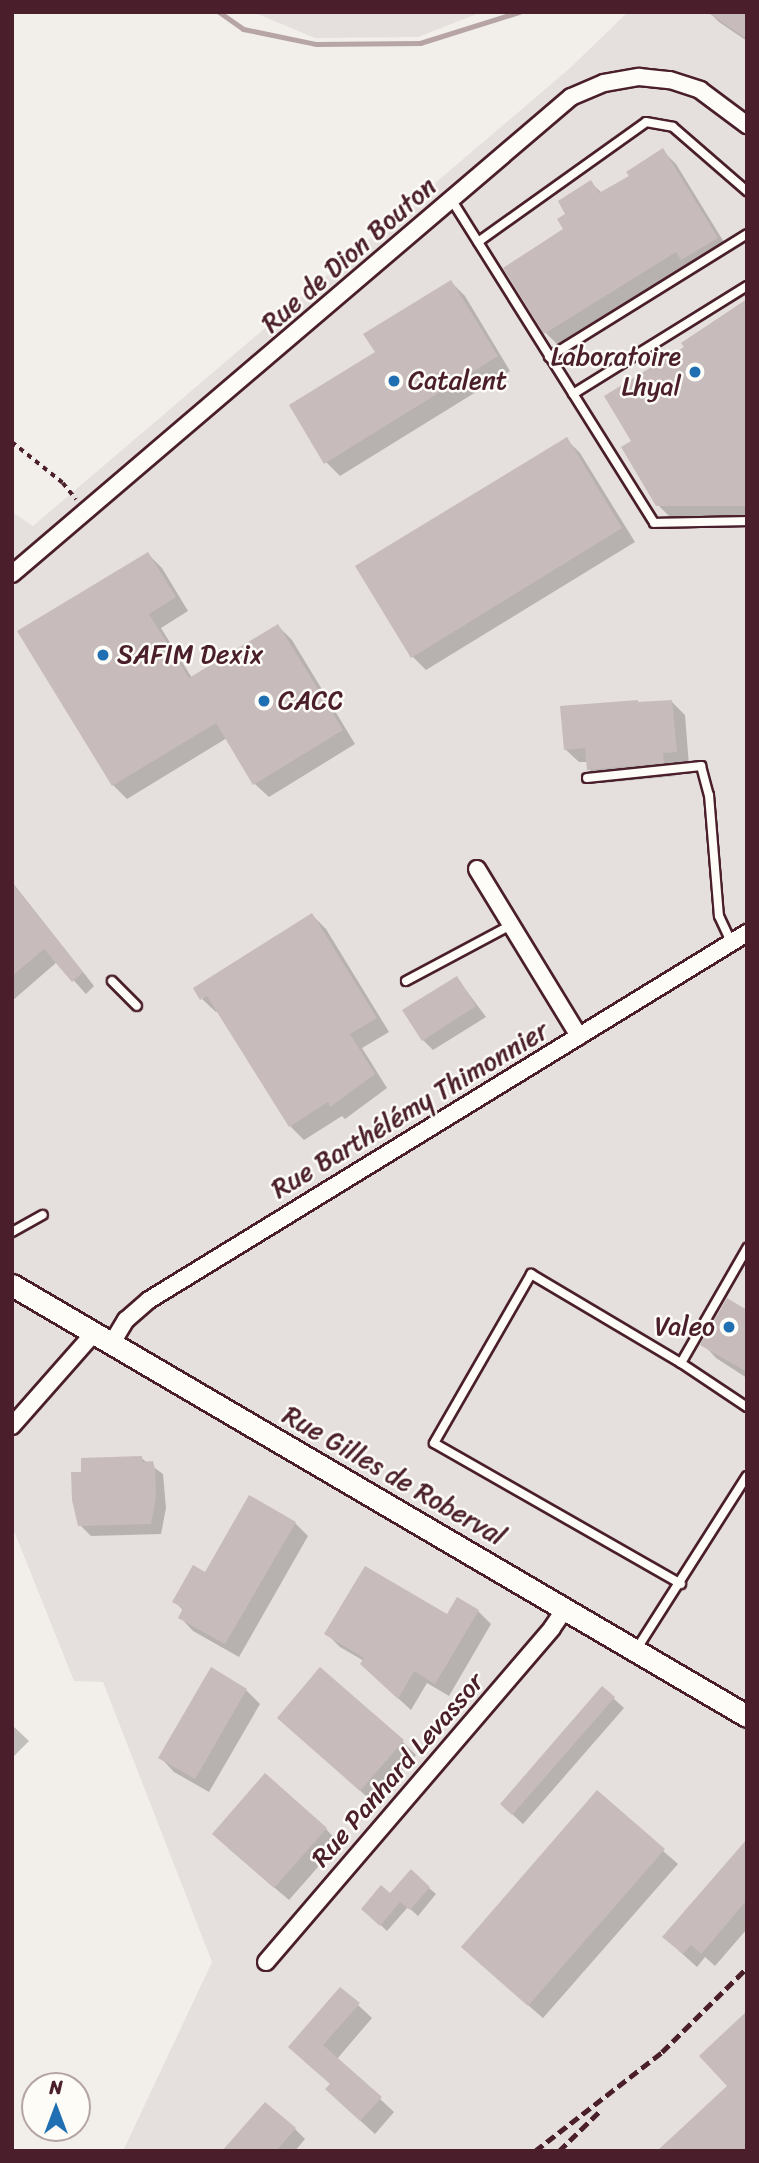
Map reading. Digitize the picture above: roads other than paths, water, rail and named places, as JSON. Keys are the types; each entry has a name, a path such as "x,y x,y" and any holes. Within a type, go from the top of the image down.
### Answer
{"street":[{"name":"Rue de Dion Bouton","path":"12,575 571,97 604,83 639,77 670,80 700,90 747,125"},
{"path":"477,869 579,1036"},
{"name":"Rue Barthélémy Thimonnier","path":"12,1426 103,1338 149,1300 747,933"},
{"name":"Rue Gilles de Roberval","path":"12,1285 747,1716"},
{"name":"Rue Panhard Levassor","path":"266,1962 552,1628 565,1609"}],"lane":[{"path":"478,242 646,122 673,127 747,191"},
{"path":"451,199 654,523 747,521"},
{"path":"550,357 747,234"},
{"path":"573,394 747,286"},
{"path":"587,778 701,766 709,794 719,916 731,943"},
{"path":"406,981 511,925"},
{"path":"112,981 137,1006"},
{"path":"12,1232 43,1215"},
{"path":"681,1363 747,1248"},
{"path":"681,1584 435,1443 531,1274 681,1363 747,1407"},
{"path":"636,1650 681,1584 747,1476"}],"waterway":[{"path":"219,12 243,29 316,44 420,43 519,12"}],"railway":[{"path":"535,2151 662,2052 747,1968"},
{"path":"559,2151 601,2110"}],"place":[{"name":"Laboratoire Lhyal","path":"695,372"},
{"name":"Catalent","path":"394,381"},
{"name":"SAFIM Dexix","path":"103,655"},
{"name":"CACC","path":"264,701"},
{"name":"Valeo","path":"729,1327"}]}
